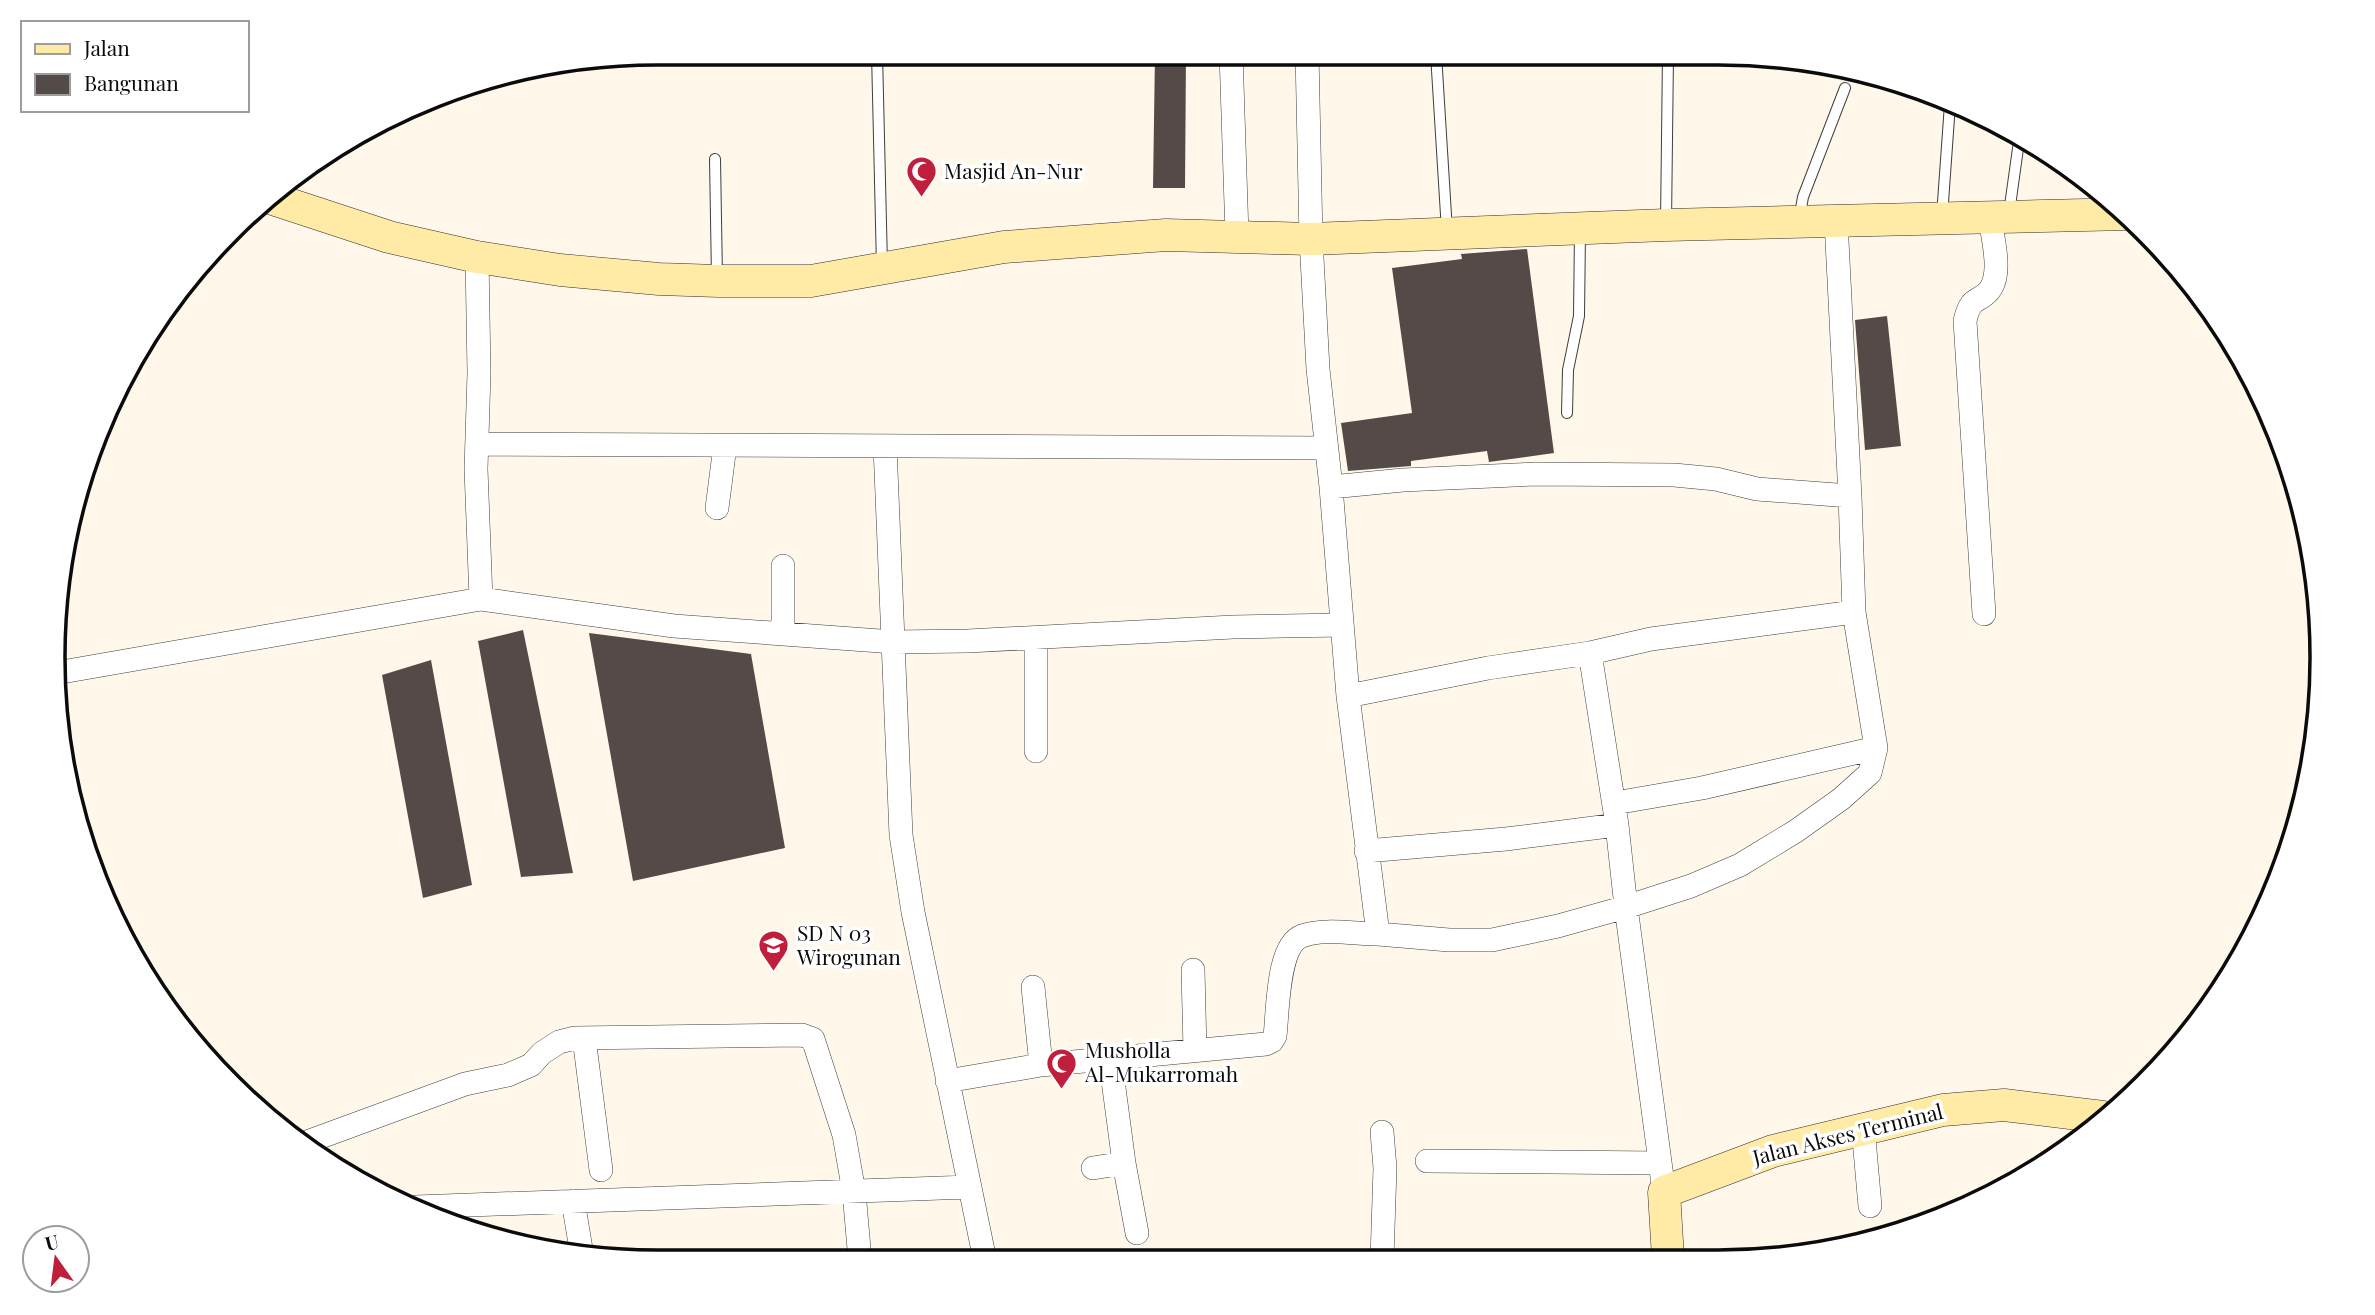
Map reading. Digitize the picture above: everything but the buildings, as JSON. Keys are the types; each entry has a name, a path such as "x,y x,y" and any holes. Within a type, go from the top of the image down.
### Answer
{"street":[{"path":"1231,65 1237,235"},
{"path":"1307,65 1311,239 1318,369 1331,487 1348,696 1377,934"},
{"path":"280,201 389,237 477,257 572,271 718,281 811,281 1004,247 1166,235 1311,239 1666,225 2111,214"},
{"path":"1984,614 1965,321 1968,308 1975,299 1989,291 1995,279 1999,217"},
{"path":"947,1081 1041,1065 1254,1046 1272,1041 1275,1036 1284,960 1289,946 1300,936 1320,933 1377,934 1449,940 1492,940 1559,926 1628,923 1691,886 1740,865 1797,831 1841,799 1871,772 1876,748 1854,612 1836,221"},
{"path":"477,257 477,444 481,599"},
{"path":"477,444 1327,448"},
{"path":"717,508 725,446"},
{"path":"885,446 901,835 913,912 980,1250"},
{"path":"1331,487 1403,480 1536,474 1674,475 1716,479 1757,489 1850,496"},
{"path":"783,566 783,632"},
{"path":"65,671 481,599 674,626 894,642 1342,625"},
{"path":"1348,696 1488,668 1590,653 1651,639 1854,612"},
{"path":"1036,638 1036,751"},
{"path":"1590,653 1616,814 1662,1178 1667,1250"},
{"path":"1366,851 1506,839 1616,814 1728,782 1876,748"},
{"path":"1193,970 1195,1050"},
{"path":"1033,987 1041,1065"},
{"path":"313,1140 456,1087 508,1075 531,1065 559,1042 575,1038 803,1035 813,1039 844,1135 854,1192 859,1250"},
{"path":"584,1038 601,1170"},
{"path":"1110,1058 1124,1163 1137,1233"},
{"name":"Jalan Akses Terminal","path":"1662,1178 1943,1110 2004,1105 2093,1116"},
{"path":"1863,1128 1870,1206"},
{"path":"1382,1132 1385,1168 1382,1250"},
{"path":"1427,1161 1662,1178"},
{"path":"1093,1168 1124,1163"},
{"path":"434,1206 969,1187"},
{"path":"573,1201 580,1245"}],"lane":[{"path":"877,65 882,269"},
{"path":"1437,65 1447,234"},
{"path":"1666,225 1668,65"},
{"path":"1799,223 1803,197 1845,88"},
{"path":"1942,219 1949,112"},
{"path":"1999,217 2017,146"},
{"path":"715,159 718,281"},
{"path":"1567,413 1568,370 1579,316 1580,229"}],"place":[{"name":"Masjid An-Nur","path":"921,199"},
{"name":"SD N 03 Wirogunan","path":"774,973"},
{"name":"Musholla Al-Mukarromah","path":"1062,1090"}]}
